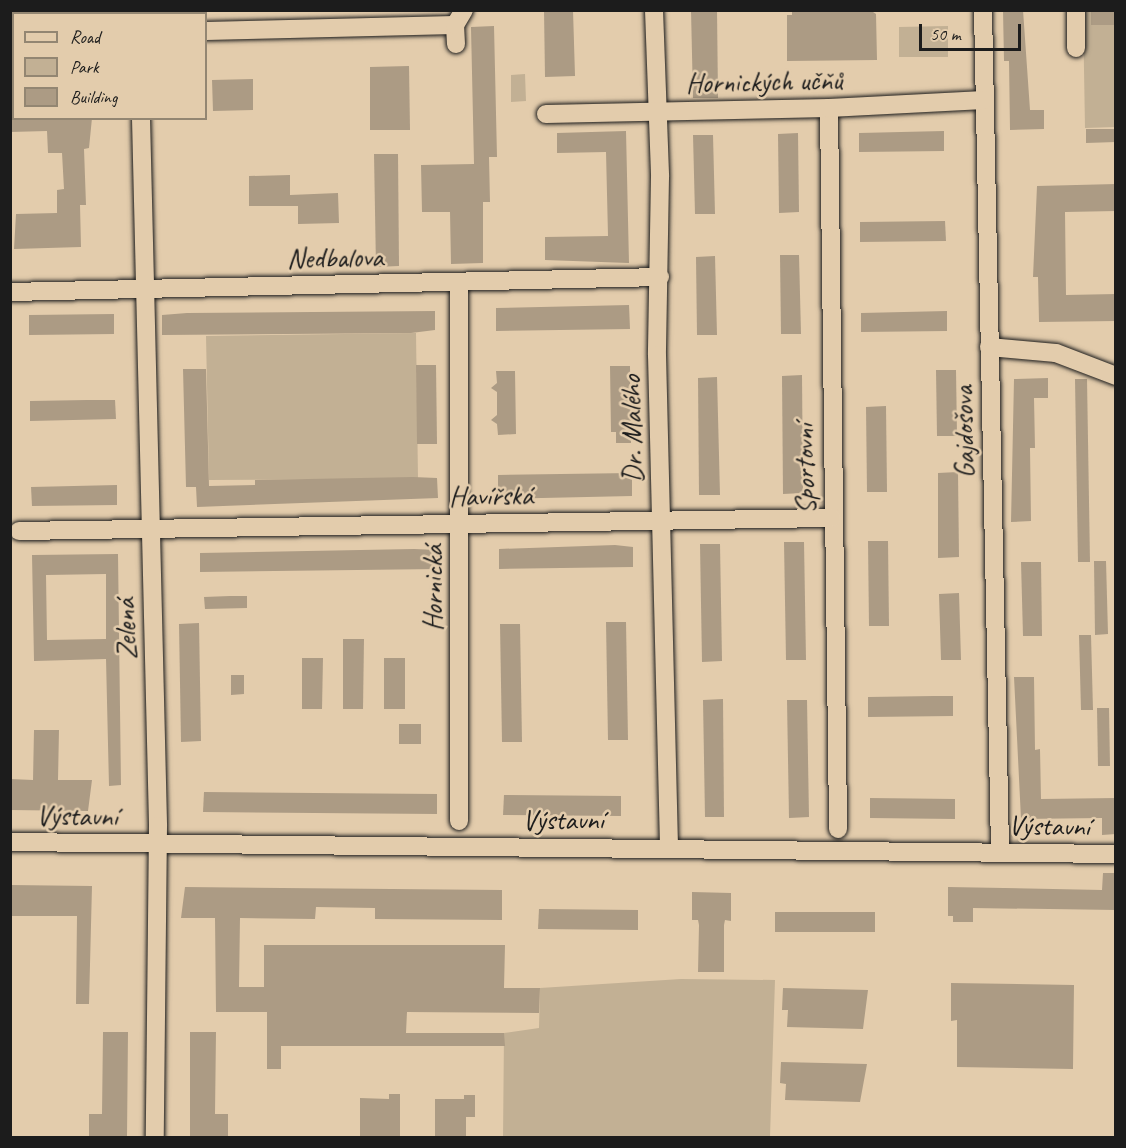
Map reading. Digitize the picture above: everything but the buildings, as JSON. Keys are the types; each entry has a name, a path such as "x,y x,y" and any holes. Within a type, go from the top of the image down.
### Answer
{"street":[{"name":"Dr. Malého","path":"654,10 669,847"},
{"name":"Gajdošova","path":"983,10 1000,852"},
{"path":"1076,10 1076,48"},
{"path":"207,31 460,18 456,44"},
{"name":"Hornických učňů","path":"546,114 829,108 984,100"},
{"name":"Sportovní","path":"829,108 832,518 838,829"},
{"name":"Zelená","path":"141,120 147,287 158,844 156,1137"},
{"name":"Nedbalova","path":"10,292 147,287 660,277"},
{"name":"Hornická","path":"459,282 459,821"},
{"path":"989,347 1044,351 1116,376"},
{"name":"Havířská","path":"19,531 460,524 662,518 832,518"},
{"name":"Výstavní","path":"10,842 669,847 1116,854"}],"green space":[{"path":"10,11 53,11 12,12 12,41"},
{"path":"1083,11 1115,11 1115,127 1085,128"},
{"path":"948,26 948,57 899,57 899,27"},
{"path":"525,74 526,101 511,102 511,75"},
{"path":"416,333 418,479 209,480 206,336"},
{"path":"681,979 775,980 770,1137 503,1138 504,1033 539,1028 540,988"}]}
